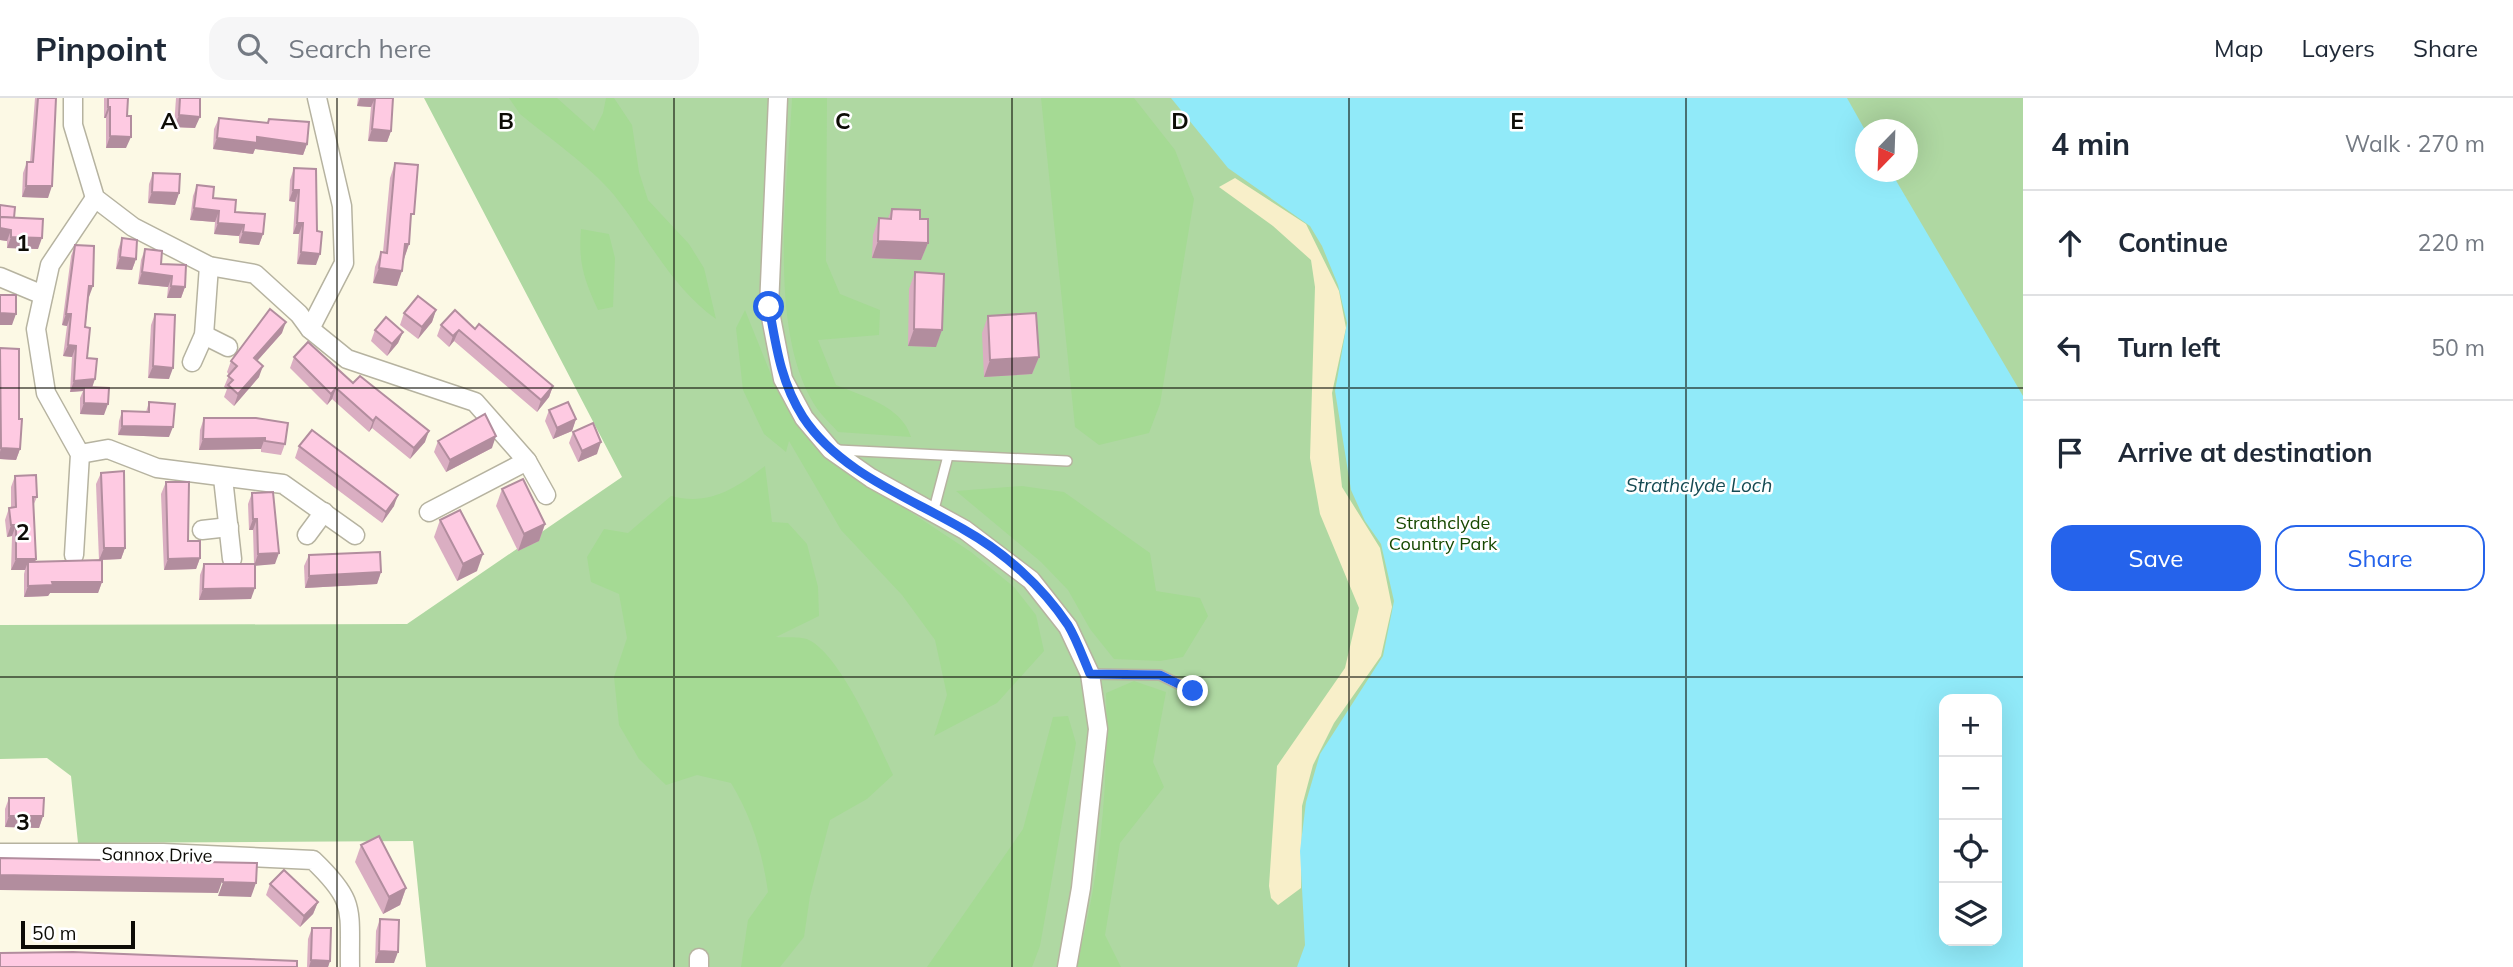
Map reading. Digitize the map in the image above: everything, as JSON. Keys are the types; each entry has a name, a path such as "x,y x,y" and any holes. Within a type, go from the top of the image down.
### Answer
{"street":[{"path":"73,98 73,125 95,198 133,227 209,266 255,274 299,314 310,329 347,359 475,402 527,461 546,495"},
{"path":"310,329 344,263 342,206 317,98"},
{"path":"778,98 769,307 783,379 804,418 831,450 872,478 965,530 1031,580 1069,626 1090,674 1098,729 1081,888 1067,967"},
{"path":"74,555 80,454 46,393 36,329 50,265 95,198"},
{"path":"192,362 204,335 209,266"},
{"path":"0,277 43,295"},
{"path":"204,335 228,347"},
{"path":"80,454 108,449 157,468 283,484 355,535"},
{"path":"429,512 527,461"},
{"path":"223,478 232,559"},
{"path":"307,535 324,512"},
{"path":"202,530 229,527"},
{"name":"Sannox Drive","path":"0,853 163,853 313,860 338,884 349,904 350,967"}],"lane":[{"path":"831,450 1067,461"},
{"path":"933,513 948,456"},
{"path":"1090,674 1160,675 1193,691"}],"green space":[{"name":"Strathclyde Country Park","path":"424,98 2023,98 2023,967 426,967 413,841 78,843 71,776 47,758 0,759 0,625 407,624 622,477"},
{"path":"509,98 557,98 594,131 603,113 606,98 614,98 632,125 639,172 648,200 689,244 704,268 716,319 673,277 604,184 520,114"},
{"path":"792,98 827,98 826,261 840,294 880,310 879,335 818,340 836,385 890,410 906,426 911,437 838,432 814,404 799,372 790,336 785,296 785,213"},
{"path":"1041,98 1134,98 1175,150 1194,199 1160,404 1149,433 1099,445 1075,427"},
{"path":"581,229 609,234 615,258 613,307 598,310 589,289 581,261"},
{"path":"745,310 778,392 813,442 839,465 971,552 1014,587 1036,615 1044,651 997,703 934,736 947,695 935,640 902,595 841,530 789,441 786,452 764,434 743,390 736,328"},
{"path":"765,466 772,522 788,523 807,544 818,587 819,616 776,637 809,640 834,663 857,701 893,775 867,799 830,820 810,896 804,937 780,967 741,967 748,920 768,892 763,863 750,822 731,783 697,775 666,785 639,759 619,725 614,677 627,638 619,594 591,582 587,557 604,529 628,533 671,496 685,499 710,497 743,482"},
{"path":"1022,486 1064,492 1150,553 1156,591 1200,598 1208,616 1183,657 1160,661 1114,659 1090,629 1068,590 1041,562 956,491"},
{"path":"1134,681 1166,692 1153,762 1164,787 1120,843 1105,935 1121,967 1076,967 1091,900 1101,831 1106,761 1106,693"},
{"path":"1068,716 1076,743 1040,946 1032,967 927,967 1023,829 1053,717"}],"sand":[{"path":"1235,178 1306,224 1339,291 1346,328 1332,393 1342,487 1380,548 1392,607 1381,656 1334,723 1313,765 1302,806 1301,888 1278,905 1271,898 1269,886 1277,766 1345,668 1359,608 1320,514 1310,458 1315,287 1311,260 1273,226 1219,187"}],"water":[{"name":"Strathclyde Loch","path":"1171,98 1847,98 1859,119 1855,119 1855,182 1897,182 2023,396 2023,967 1297,967 1305,945 1300,851 1306,802 1320,754 1383,656 1394,601 1381,544 1365,521 1351,490 1335,391 1347,323 1338,285 1322,246 1310,226 1228,168"}],"building":[{"path":"38,98 56,98 52,186 26,186 27,162 33,162"},
{"path":"108,98 128,98 127,116 131,116 131,137 110,136"},
{"path":"180,98 200,98 200,117 179,115"},
{"path":"375,98 393,98 391,131 372,129"},
{"path":"219,118 268,123 269,119 309,122 307,144 257,137 257,143 217,138"},
{"path":"395,163 418,165 414,214 411,214 409,244 405,244 402,271 379,268 381,252 387,253"},
{"path":"294,168 316,169 317,231 322,232 320,254 301,252 303,223 297,223 299,190 293,190"},
{"path":"153,173 180,174 179,193 152,192"},
{"path":"197,185 214,187 213,198 236,200 235,212 265,214 263,234 243,232 244,225 218,223 219,211 194,208"},
{"path":"0,205 15,207 14,218 0,217"},
{"path":"892,209 920,210 920,219 928,219 928,243 878,241 879,218 891,219"},
{"path":"0,217 43,219 42,238 11,237 11,230 0,228"},
{"path":"122,238 137,240 136,259 120,257"},
{"path":"75,245 94,246 93,286 89,286 85,327 90,328 87,358 97,359 95,379 74,381 76,346 68,345 71,314 66,314"},
{"path":"145,249 162,251 161,264 186,265 185,287 171,286 172,276 142,272"},
{"path":"915,272 944,274 942,330 914,329"},
{"path":"0,295 16,295 16,314 0,313"},
{"path":"418,296 436,310 422,327 404,313"},
{"path":"270,309 286,322 254,358 263,366 238,394 228,385 233,380 228,376 237,366 231,361"},
{"path":"455,310 475,329 479,324 553,386 541,400 459,330 453,336 441,325"},
{"path":"1036,313 1039,357 990,360 988,316"},
{"path":"155,314 175,315 173,368 153,366"},
{"path":"386,317 403,332 392,344 375,330"},
{"path":"308,342 353,383 360,376 429,431 414,448 376,417 373,421 336,388 331,394 294,357"},
{"path":"0,348 19,349 19,419 22,419 20,449 1,448"},
{"path":"84,387 109,388 108,404 84,403"},
{"path":"149,402 175,404 173,427 122,426 122,411 149,412"},
{"path":"568,402 576,419 557,428 549,410"},
{"path":"485,414 496,436 450,460 438,441"},
{"path":"204,418 256,418 288,423 285,444 265,441 265,438 203,439"},
{"path":"593,423 601,442 582,451 573,432"},
{"path":"312,430 398,495 386,512 299,446"},
{"path":"124,471 125,548 104,548 101,473"},
{"path":"36,475 37,497 33,497 36,559 16,559 16,525 11,525 9,508 16,507 15,476"},
{"path":"523,479 545,524 524,534 502,489"},
{"path":"166,482 189,482 188,541 200,541 200,558 168,559"},
{"path":"273,492 279,553 258,554 257,519 253,519 252,493"},
{"path":"460,510 483,554 463,564 440,520"},
{"path":"380,552 381,572 309,576 309,555"},
{"path":"102,560 102,582 52,582 53,585 28,586 28,562"},
{"path":"204,564 255,564 255,588 203,589"},
{"path":"9,798 44,798 43,816 9,816"},
{"path":"379,836 406,888 389,897 361,845"},
{"path":"0,858 257,863 256,883 223,882 223,879 0,875"},
{"path":"284,870 318,902 304,916 270,884"},
{"path":"380,919 399,920 398,952 379,951"},
{"path":"312,928 331,928 330,961 311,960"},
{"path":"73,952 297,961 297,967 0,967 0,953"}],"route":[{"path":"769,307 783,379 804,418 831,450 920,507 965,530 1031,580 1069,626 1090,674 1128,672 1160,675 1193,691"}]}
